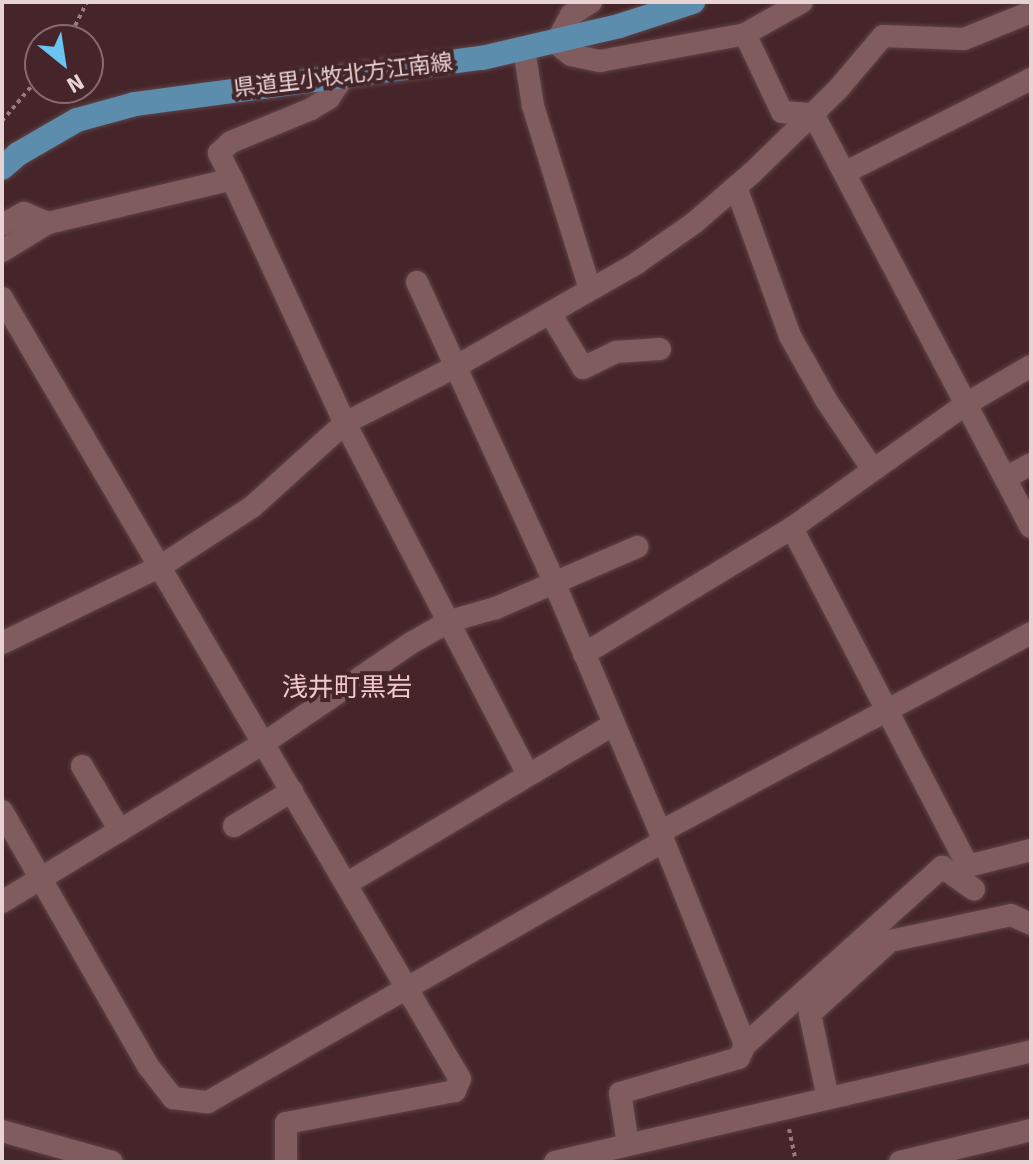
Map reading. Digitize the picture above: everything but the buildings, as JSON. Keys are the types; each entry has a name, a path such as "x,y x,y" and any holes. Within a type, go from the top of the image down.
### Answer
{"main road":[{"name":"県道里小牧北方江南線","path":"2,168 48,135 106,111 189,95 524,49 556,43 693,2"}],"street":[{"path":"591,2 571,15 556,43 571,55 600,61 745,34 802,2"},
{"path":"2,643 161,566 252,507 345,423 455,367 637,263 694,223 736,187 813,114 883,36 964,39 1031,12"},
{"path":"745,34 782,112 813,114"},
{"path":"524,49 533,106 590,289"},
{"path":"344,76 329,98 311,109 231,142 219,153 345,423 527,773"},
{"path":"846,172 1031,79"},
{"path":"813,114 1031,527"},
{"path":"2,251 48,223 232,179"},
{"path":"736,187 790,336 826,400 873,470"},
{"path":"2,225 24,213 48,223"},
{"path":"417,282 554,582 662,837 745,1045"},
{"path":"2,298 460,1079 455,1091 286,1123 286,1162"},
{"path":"550,313 583,368 616,352 660,349"},
{"path":"584,654 792,528 966,404 1031,366"},
{"path":"1005,478 1031,464"},
{"path":"792,528 889,708 968,866 1031,850"},
{"path":"2,902 264,743 411,643 450,621 496,608 637,547"},
{"path":"2,811 148,1066 173,1098 208,1102 407,989 662,837 889,708 1031,633"},
{"path":"346,884 527,773 614,724"},
{"path":"82,766 120,831"},
{"path":"234,826 292,791"},
{"path":"628,1144 620,1093 739,1058 745,1045 942,867 974,889"},
{"path":"828,1098 810,1014 890,941 1011,915 1031,924"},
{"path":"555,1162 1031,1051"},
{"path":"900,1162 1031,1130"},
{"path":"2,1131 112,1162"}],"path":[{"path":"76,24 87,2"},
{"path":"2,121 24,95"},
{"path":"784,1107 796,1162"}],"district":[{"name":"浅井町黒岩","path":"347,689"}]}
